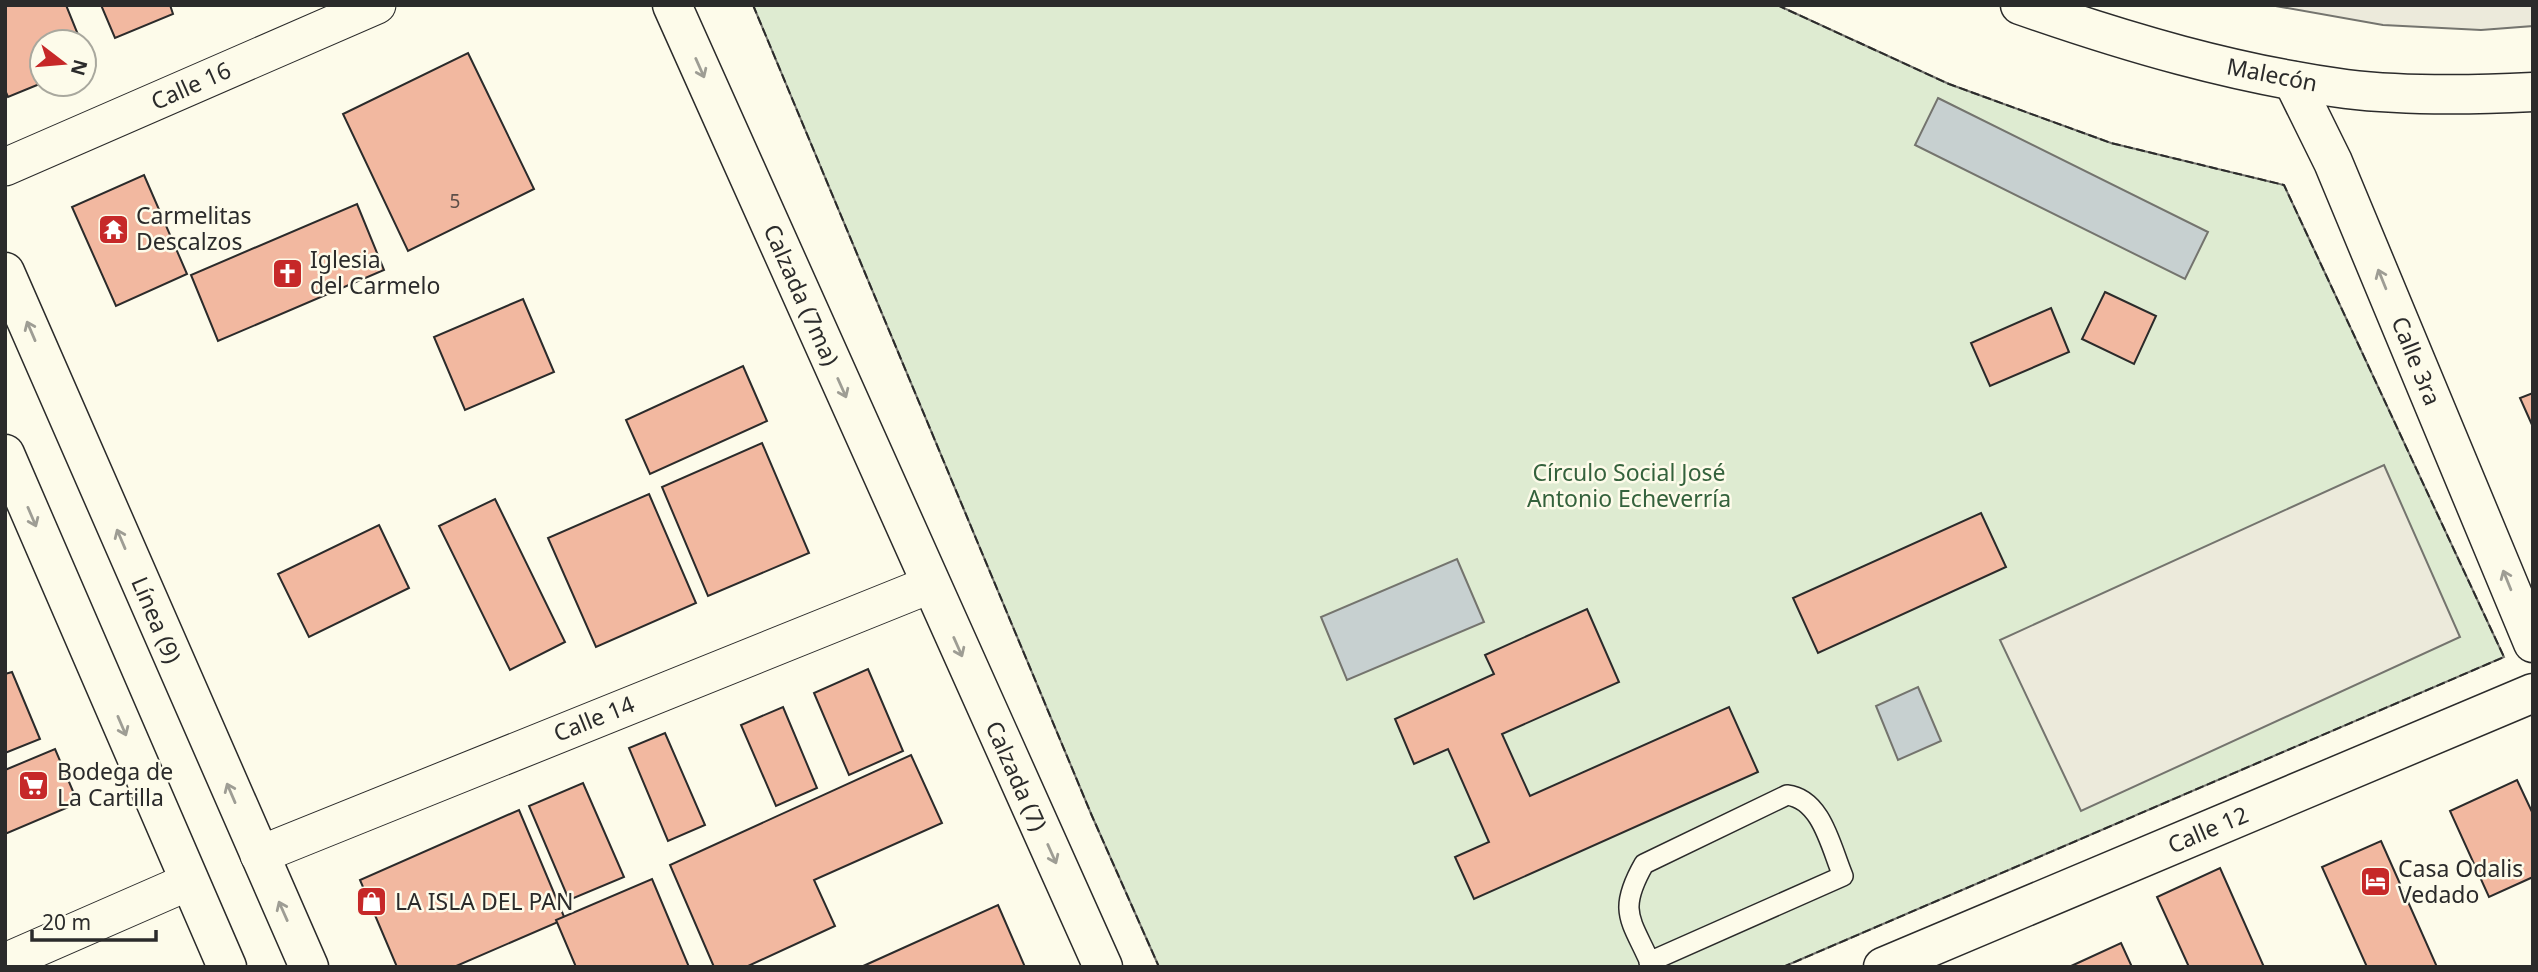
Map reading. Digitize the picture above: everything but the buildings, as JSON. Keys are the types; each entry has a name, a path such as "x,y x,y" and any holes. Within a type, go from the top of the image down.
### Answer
{"main road":[{"name":"Calzada (7ma)","path":"672,5 929,585"},
{"name":"Malecón","path":"2020,5 2174,54 2292,81 2349,89 2533,92"},
{"name":"Calle 3ra","path":"2292,81 2333,162 2533,643"},
{"name":"Línea (9)","path":"5,272 258,856 309,967"},
{"path":"5,454 227,967"},
{"name":"Calzada (7)","path":"929,585 1103,967"},
{"name":"Calle 12","path":"1895,964 2533,693"}],"street":[{"name":"Calle 16","path":"5,167 377,5"},
{"name":"Calle 14","path":"258,856 929,585"},
{"path":"5,962 188,882"}],"lane":[{"path":"1787,795 1800,796 1815,810 1843,876 1650,964 1626,908 1633,882 1644,864 1787,795"}],"green space":[{"name":"Círculo Social José Antonio Echeverría","path":"753,5 1777,5 1949,84 2111,143 2284,185 2504,657 1783,967 1159,967 1092,816"}],"shaded area":[{"path":"2270,5 2533,5 2533,26 2481,30 2383,25"},
{"path":"1938,98 2208,232 2185,279 1915,145"},
{"path":"2384,465 2460,637 2081,811 2000,640"},
{"path":"1457,559 1484,622 1347,680 1321,617"},
{"path":"1918,687 1941,741 1898,760 1876,706"}],"fence":[{"path":"753,5 1092,816 1159,967"},
{"path":"1777,5 1949,84 2111,143 2284,185 2504,657 1783,967"}],"place":[{"name":"Carmelitas Descalzos","path":"113,229"},
{"name":"Iglesia del Carmelo","path":"287,273"},
{"name":"Bodega de La Cartilla","path":"34,785"},
{"name":"Casa Odalis Vedado","path":"2375,882"},
{"name":"LA ISLA DEL PAN","path":"372,902"}]}
